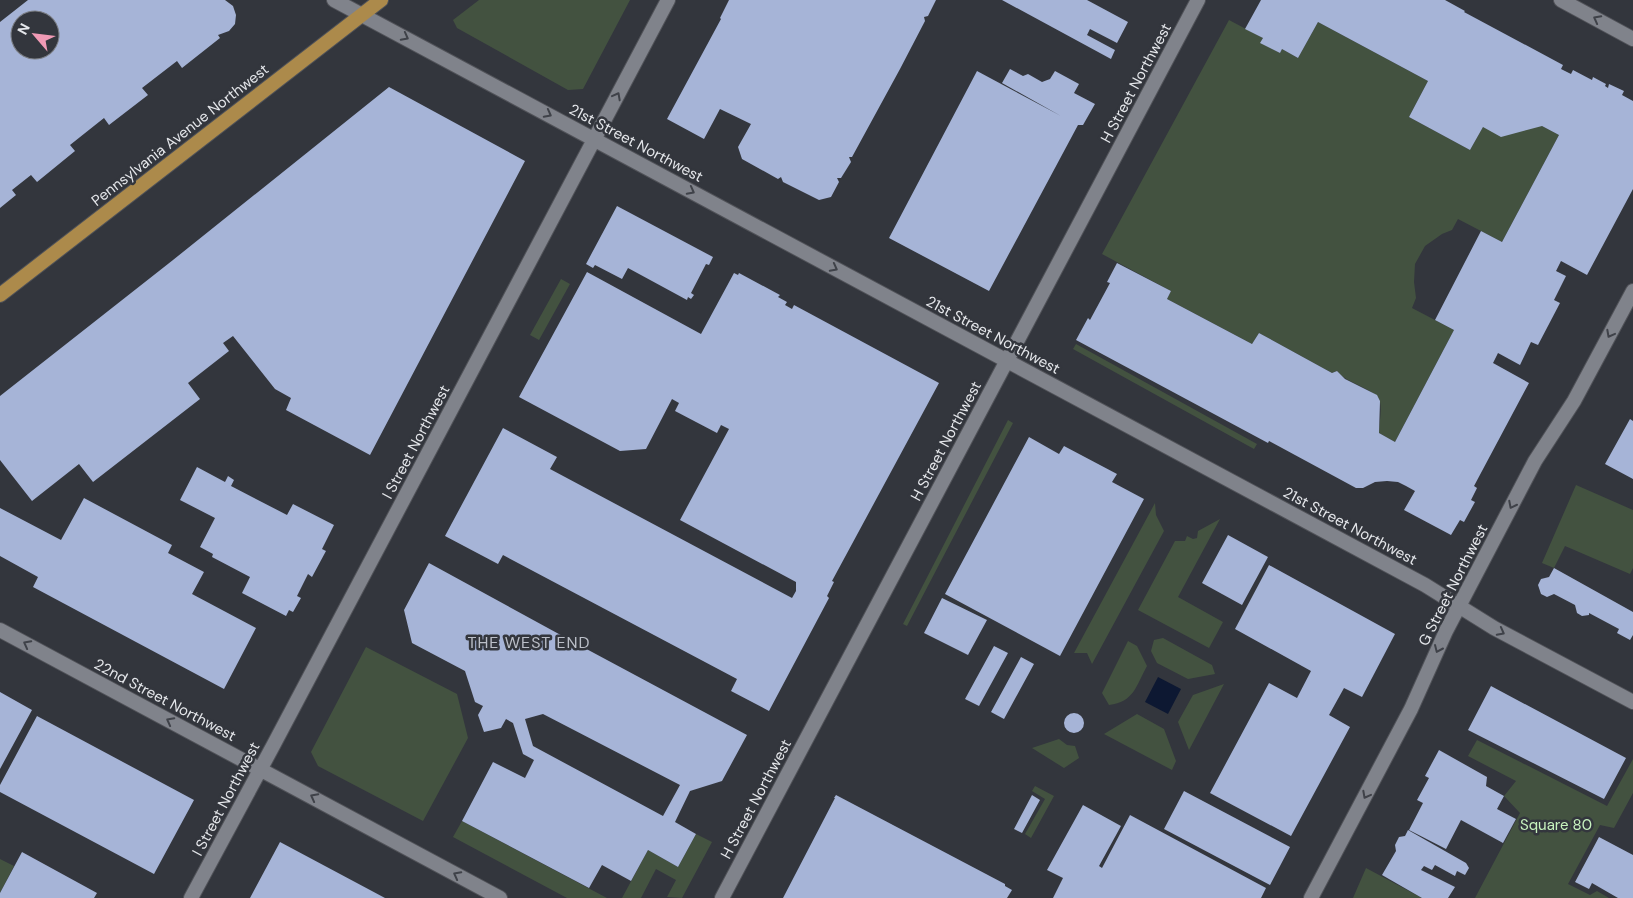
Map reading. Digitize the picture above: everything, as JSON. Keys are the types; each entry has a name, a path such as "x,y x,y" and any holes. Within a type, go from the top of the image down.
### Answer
{"main road":[{"name":"Pennsylvania Avenue Northwest","path":"0,295 381,0"}],"street":[{"name":"21st Street Northwest","path":"334,0 1425,584 1494,628 1633,702"},
{"name":"I Street Northwest","path":"191,898 668,0"},
{"name":"H Street Northwest","path":"722,898 1198,0"},
{"path":"1561,0 1633,39"},
{"name":"G Street Northwest","path":"1311,898 1411,709 1446,631 1535,461 1574,401 1633,291"},
{"name":"22nd Street Northwest","path":"0,630 500,898"}],"green space":[{"path":"479,0 630,0 583,89 568,90 457,28 453,20"},
{"path":"1229,20 1263,38 1261,43 1280,53 1282,49 1298,58 1318,22 1428,81 1409,117 1470,150 1483,127 1542,126 1559,135 1502,242 1458,219 1452,230 1442,234 1425,246 1415,264 1414,282 1416,298 1412,308 1454,330 1395,442 1379,433 1381,406 1378,397 1374,393 1347,380 1337,371 1332,373 1259,333 1252,344 1167,299 1171,291 1102,254"},
{"path":"561,279 570,284 539,340 530,335"},
{"path":"1076,344 1257,444 1254,449 1073,349"},
{"path":"1008,420 1013,423 907,626 903,624"},
{"path":"1576,485 1633,510 1633,568 1630,574 1565,546 1554,568 1542,563"},
{"path":"1155,503 1156,515 1164,531 1092,664 1087,653 1074,653"},
{"path":"1220,519 1178,597 1223,622 1209,648 1138,610 1175,541 1185,541 1187,536 1193,539 1197,538 1198,531"},
{"path":"1163,638 1212,665 1215,674 1188,679 1157,663 1151,651 1154,640"},
{"path":"1128,641 1137,646 1147,666 1129,697 1109,705 1102,693"},
{"path":"366,647 457,694 468,738 423,821 318,766 311,752"},
{"path":"1224,684 1189,750 1178,722 1193,695"},
{"path":"1137,714 1164,729 1176,761 1172,770 1104,734"},
{"path":"1059,739 1067,745 1075,746 1079,758 1064,768 1032,748"},
{"name":"Square 80","path":"1477,740 1607,806 1633,759 1633,793 1614,828 1600,825 1568,884 1590,895 1597,891 1609,898 1475,898 1520,813 1504,796 1516,781 1468,756"},
{"path":"1035,786 1054,796 1031,838 1025,834 1045,799 1032,791"},
{"path":"462,821 607,898 567,898 453,837"},
{"path":"696,834 712,842 682,898 667,897 676,880 656,869 641,898 622,898 648,850 678,867"},
{"path":"0,859 14,866 0,893"},
{"path":"1366,868 1422,898 1353,898"}],"water":[{"path":"1158,677 1181,689 1168,714 1145,702"}],"building":[{"path":"28,0 225,0 233,6 236,15 235,24 229,31 218,35 220,38 182,68 177,61 142,88 148,95 109,125 104,118 70,145 75,151 37,182 31,175 12,190 16,195 0,208 0,22 10,14 10,60 60,60 60,10 15,10"},
{"path":"729,0 936,0 928,16 924,17 925,21 852,157 849,157 851,162 841,178 837,178 839,182 831,197 819,200 783,182 781,177 778,179 742,159 738,147 751,124 720,109 704,139 667,119 721,19"},
{"path":"1002,0 1087,0 1128,22 1117,43 1090,29 1087,35 1115,50 1111,59"},
{"path":"1261,0 1445,0 1563,65 1561,69 1571,74 1573,70 1592,80 1593,77 1606,84 1605,86 1608,88 1609,84 1624,91 1622,95 1633,101 1633,189 1587,275 1561,261 1556,271 1566,276 1554,300 1560,303 1538,345 1531,342 1520,365 1498,353 1493,363 1529,383 1474,486 1477,488 1471,500 1475,502 1464,522 1460,520 1451,535 1404,510 1415,491 1406,486 1398,482 1387,481 1375,482 1363,488 1356,488 1076,340 1088,318 1090,320 1110,283 1107,282 1117,263 1171,291 1167,299 1252,344 1259,333 1332,373 1337,371 1345,379 1377,395 1380,401 1379,433 1395,442 1454,330 1435,320 1481,231 1502,242 1559,135 1542,126 1501,137 1483,127 1470,150 1409,117 1428,81 1318,22 1298,58 1282,49 1280,53 1260,43 1263,38 1245,29"},
{"path":"1010,69 1023,76 1028,74 1042,82 1050,79 1055,71 1079,84 1074,93 1095,104 1083,125 1078,125 989,291 889,238 977,71 1061,116 1002,83"},
{"path":"389,87 525,161 370,455 286,410 291,398 275,389 233,336 223,343 229,351 188,383 200,399 93,482 79,464 32,501 0,460 0,396"},
{"path":"617,206 713,257 709,265 706,264 691,293 694,295 691,299 688,297 687,300 628,268 622,279 595,265 593,268 586,264"},
{"path":"587,272 701,334 734,273 738,275 739,273 780,295 778,297 787,302 785,305 792,309 794,305 939,383 832,581 834,582 827,596 829,598 769,711 731,691 737,679 503,555 498,564 445,536 503,428 557,457 550,469 792,598 796,591 796,582 680,520 729,429 721,425 717,433 675,411 679,403 672,399 646,449 620,451 519,397"},
{"path":"1630,419 1633,421 1633,479 1605,464"},
{"path":"1029,437 1059,454 1064,446 1117,474 1112,482 1144,499 1060,656 945,594"},
{"path":"197,467 225,482 228,476 234,480 231,486 287,515 293,504 334,525 322,549 326,551 312,577 308,574 297,596 301,598 293,612 289,610 286,616 242,593 250,577 212,557 213,554 200,547 215,518 180,500"},
{"path":"84,498 172,545 168,553 204,572 192,594 256,628 224,689 33,587 38,577 0,556 0,508 61,540"},
{"path":"1228,535 1268,557 1242,605 1202,583"},
{"path":"429,563 747,735 722,781 690,791 675,822 696,834 678,867 648,850 631,881 602,865 589,888 462,821 493,762 525,778 534,760 523,754 513,723 506,719 501,728 484,732 478,715 483,706 475,702 465,671 412,643 404,610","holes":["543,714 680,785 663,816 533,746 525,719"]},
{"path":"1269,565 1395,634 1362,697 1344,688 1329,715 1350,727 1291,836 1210,793 1269,683 1297,698 1311,671 1235,629"},
{"path":"1554,568 1633,612 1633,635 1630,640 1617,633 1619,629 1589,613 1589,615 1582,616 1577,613 1575,605 1554,594 1547,597 1541,594 1538,585 1541,579 1549,577"},
{"path":"942,598 987,620 968,655 924,633"},
{"path":"994,646 1008,653 979,706 965,699"},
{"path":"1021,657 1034,664 1004,719 991,712"},
{"path":"1491,686 1626,758 1604,799 1468,730"},
{"path":"0,692 32,710 0,769"},
{"path":"1070,713 1078,713 1084,719 1084,727 1078,733 1070,733 1064,727 1064,719"},
{"path":"37,716 194,800 154,874 0,792 0,785"},
{"path":"1439,750 1487,777 1486,786 1504,796 1497,809 1516,819 1503,843 1461,820 1446,849 1409,830 1423,803 1417,800 1429,778 1425,776"},
{"path":"1184,791 1290,847 1270,885 1164,829"},
{"path":"836,795 1005,884 1005,886 1012,890 1007,898 783,898"},
{"path":"1032,795 1040,800 1022,833 1014,829"},
{"path":"1083,805 1121,826 1099,866 1102,868 1130,815 1266,888 1261,898 1053,898 1063,878 1047,870"},
{"path":"1408,830 1466,863 1469,868 1465,875 1457,871 1455,876 1435,865 1432,870 1424,866 1421,870 1455,887 1448,898 1422,898 1382,875 1396,851 1395,845 1399,837 1405,836"},
{"path":"1599,837 1633,855 1633,898 1618,898 1592,883 1589,889 1575,882"},
{"path":"280,842 385,898 250,898"},
{"path":"22,852 97,893 94,898 0,898 0,893"}],"district":[{"name":"THE WEST END","path":"529,642"}]}
